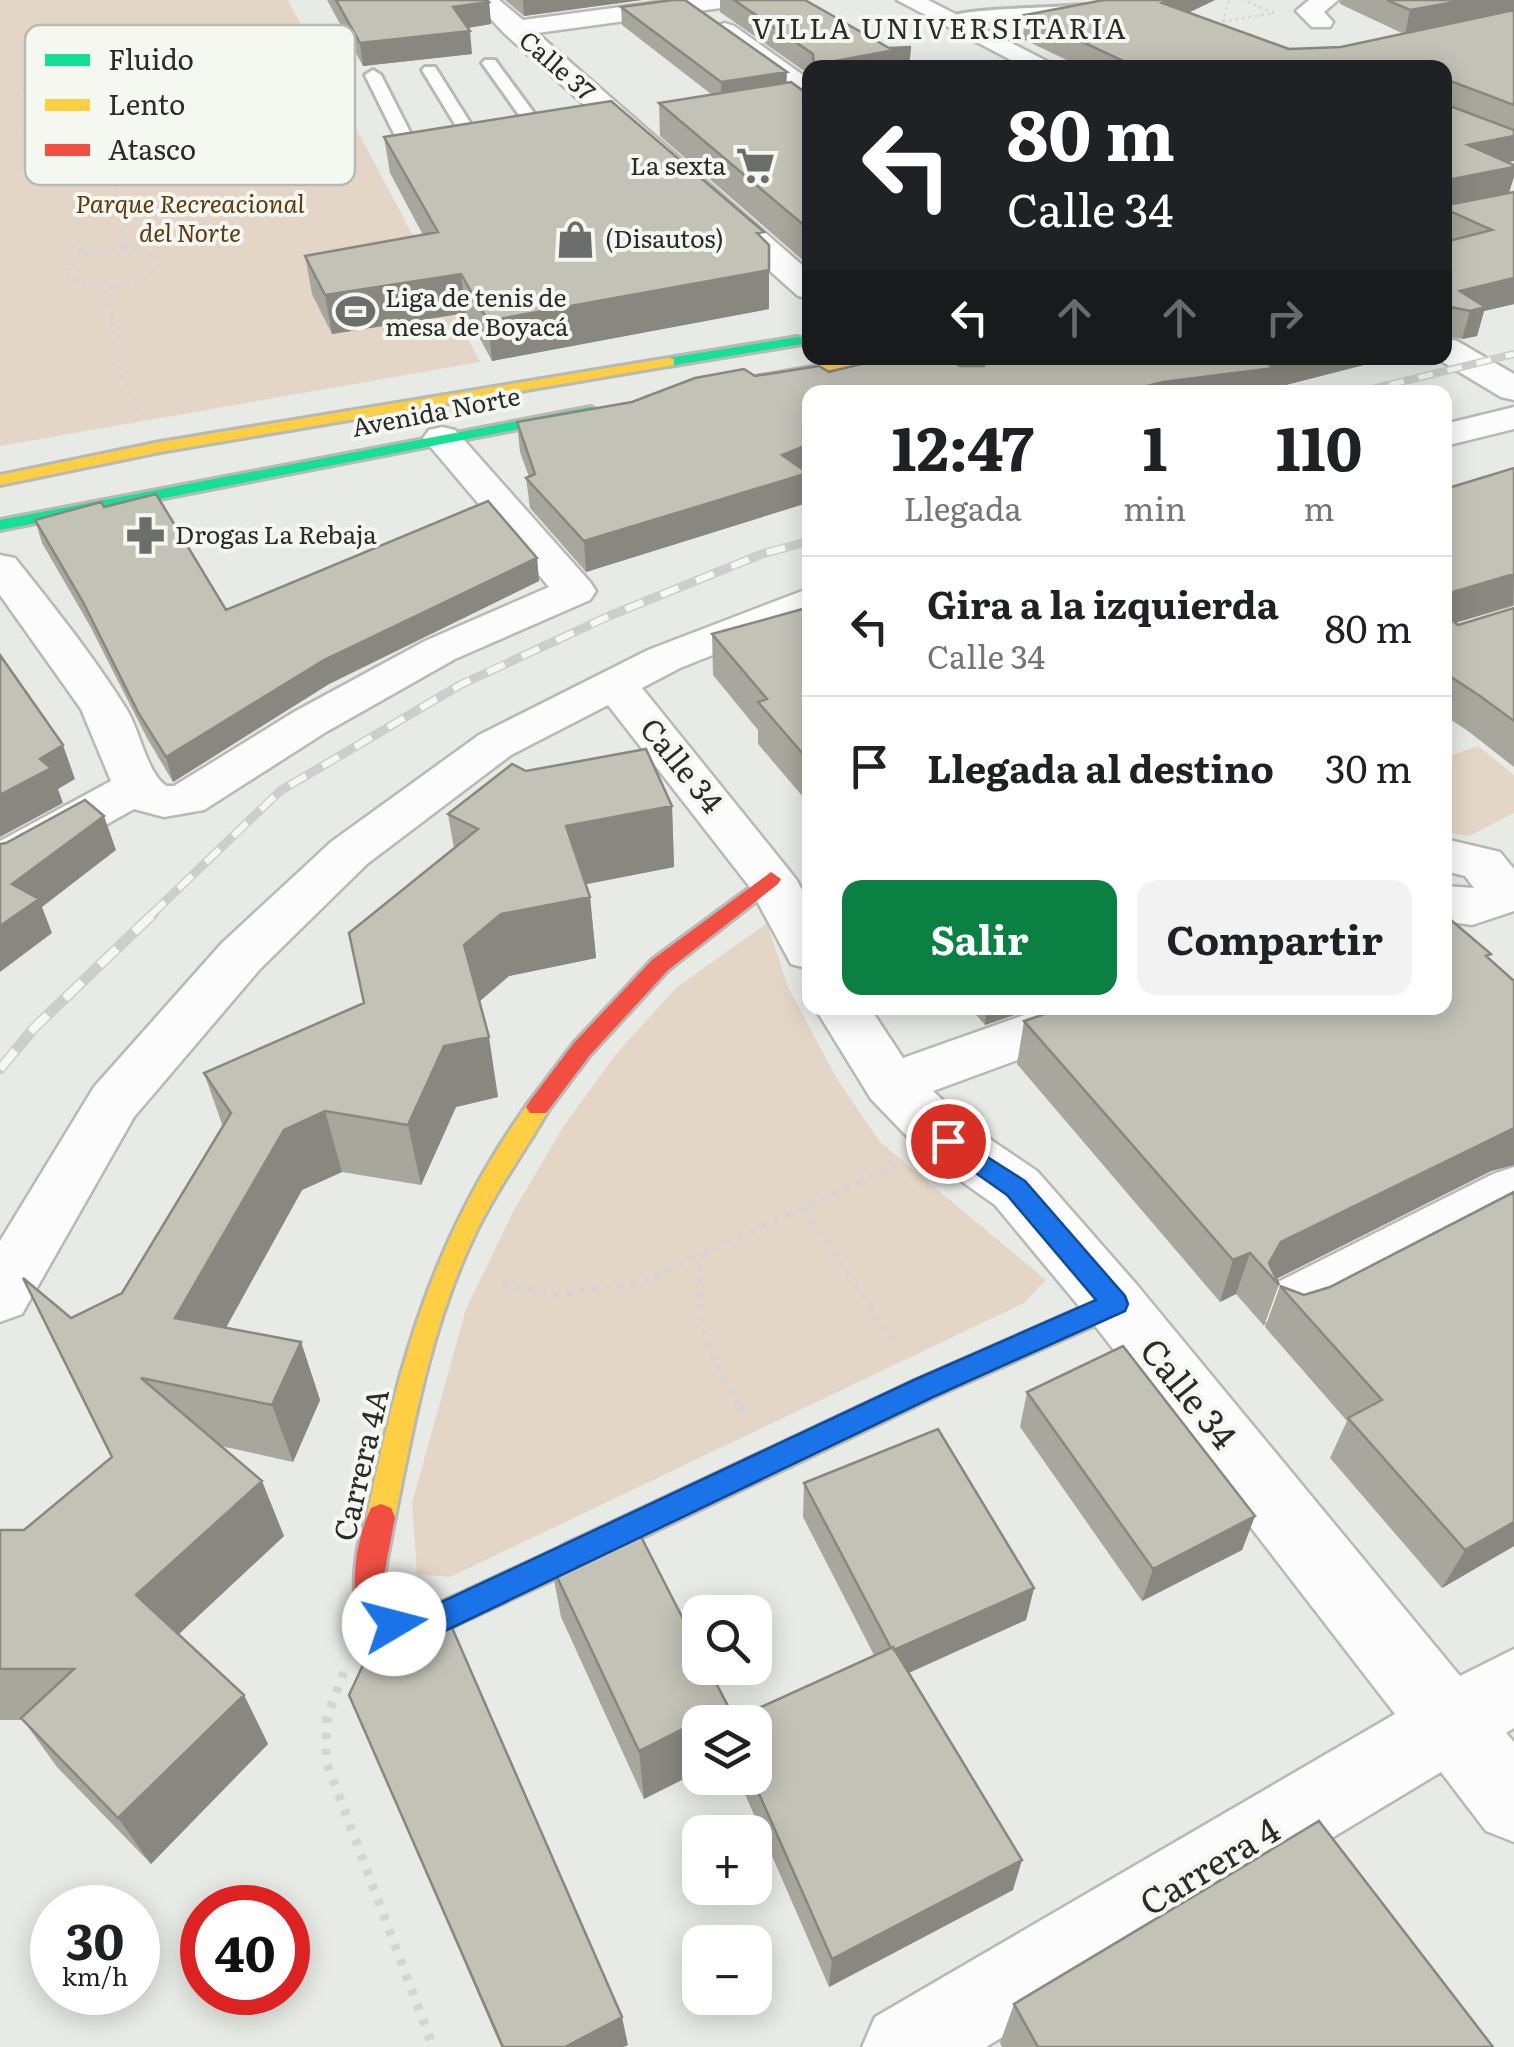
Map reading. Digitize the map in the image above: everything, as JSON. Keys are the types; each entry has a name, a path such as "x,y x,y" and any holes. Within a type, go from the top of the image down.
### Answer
{"main road":[{"name":"Avenida Norte","path":"0,480 160,448 802,340"},
{"path":"730,386 845,365"},
{"name":"Avenida Norte","path":"0,525 614,407"},
{"name":"Carrera 4A","path":"374,1619 369,1575 403,1412 445,1272 516,1136 582,1050 660,965 771,879"},
{"path":"374,1619 415,1630 924,1388 1115,1304"}],"street":[{"name":"Calle 37","path":"485,0 802,282"},
{"path":"514,29 728,0"},
{"path":"909,0 1033,60"},
{"path":"686,3 802,86"},
{"path":"774,106 802,101"},
{"path":"624,125 664,124"},
{"path":"1452,352 1514,389"},
{"path":"1452,433 1514,418"},
{"path":"0,567 72,657 118,735 138,786 149,798 166,803 187,799 310,722 440,650 575,591 442,438"},
{"path":"0,1296 114,1102 241,956 350,853 496,746 664,659 802,604"},
{"path":"713,667 802,642"},
{"name":"Calle 34","path":"615,684 771,879 802,936"},
{"path":"0,862 138,786"},
{"name":"Calle 34","path":"847,1015 891,1084 948,1141 1016,1188 1115,1304 1483,1705 1514,1803"},
{"path":"891,1084 1081,1015"},
{"path":"1290,1306 1514,1191"},
{"name":"Carrera 4","path":"905,2047 1483,1705"}],"lane":[{"path":"949,20 1004,14 1064,14 1114,8 1139,0"},
{"path":"490,64 540,131"},
{"path":"373,75 409,148 481,139 430,70"},
{"path":"591,125 624,125"}],"path":[{"path":"1222,22 1229,0"},
{"path":"1205,24 1274,13 1243,0"},
{"path":"0,104 25,92"},
{"path":"0,123 25,132"},
{"path":"69,185 81,256"},
{"path":"115,185 124,247"},
{"path":"124,247 158,256 160,264 153,274 135,282 112,286 71,282 64,274 67,264 81,256 124,247"},
{"path":"112,286 109,328 124,388"},
{"path":"445,1272 556,1295 639,1283 948,1141"},
{"path":"803,1208 924,1388"},
{"path":"704,1253 695,1286 696,1320 771,1462"},
{"path":"374,1619 340,1680 327,1717 326,1762 434,2047"}],"green space":[{"name":"Parque Recreacional del Norte","path":"0,0 288,0 301,25 25,25 25,185 355,185 355,126 480,362 0,446"},
{"path":"1478,746 1514,775 1514,813 1469,836 1452,833 1452,755"},
{"path":"767,923 788,987 802,1015 837,1079 880,1142 1046,1280 1024,1303 450,1577 417,1574 412,1503 466,1309 513,1212 563,1127 616,1054 677,987"}],"building":[{"path":"336,0 489,2 453,7 470,31 360,43 355,25 350,25"},
{"path":"685,0 787,72 721,82 621,7"},
{"path":"734,0 805,0 889,48 911,47 841,60 814,60 813,54"},
{"path":"1104,0 1169,0 1162,3 1289,49 1341,47 1514,10 1514,105 1452,83 1452,60 1121,60 1025,15"},
{"path":"1387,0 1466,0 1410,10"},
{"path":"791,82 802,90 802,224 659,103"},
{"name":"(Disautos)","path":"611,101 764,232 757,233 769,245 769,270 488,321 461,274 325,295 305,256 438,232 384,137"},
{"path":"1452,107 1514,130 1514,136 1468,145 1514,167 1452,179"},
{"path":"1514,192 1514,278 1460,291 1485,307 1470,311 1452,307 1452,240 1492,230 1452,212 1452,203"},
{"path":"858,365 1274,368 1151,385 802,385 802,447 782,455 802,469 802,475 584,541 526,478 535,474 517,422 632,402 695,378 744,369 755,376 819,366 829,372"},
{"path":"1514,468 1514,574 1453,592 1453,621 1458,625 1514,608 1514,721 1452,678 1452,487"},
{"path":"156,494 226,610 488,501 537,558 324,660 166,757 35,520 101,502 104,507"},
{"path":"802,609 802,753 758,702 767,699 712,634"},
{"path":"0,655 63,745 40,759 51,768 0,795"},
{"path":"646,749 672,806 566,826 590,897 501,914 464,945 489,1037 444,1046 408,1125 325,1111 284,1130 175,1318 301,1342 272,1405 141,1378 262,1481 136,1595 244,1695 118,1818 21,1718 74,1669 0,1669 0,1530 24,1530 112,1457 23,1278 71,1318 122,1293 231,1113 204,1073 364,1003 349,933 478,829 448,814 512,764 526,771"},
{"path":"85,800 104,816 12,884 39,899 0,926 0,844"},
{"path":"1452,921 1491,954 1486,956 1514,981 1514,1128 1281,1242 1269,1263 1279,1285 1250,1253 1233,1260 1024,1021 1042,1015 1452,1015"},
{"path":"1514,1192 1514,1522 1465,1550 1348,1418 1382,1400 1280,1286 1304,1295 1330,1287"},
{"path":"1123,1346 1255,1516 1153,1569 1027,1392"},
{"path":"938,1429 1034,1588 894,1650 804,1483"},
{"path":"635,1525 682,1617 682,1685 717,1685 727,1705 682,1705 682,1729 639,1751 551,1564"},
{"path":"446,1614 622,2017 565,2047 503,2047 349,1695 376,1637 404,1632"},
{"path":"893,1647 1022,1860 832,1959 772,1823 772,1815 768,1815 760,1795 772,1795 772,1705 765,1705"},
{"path":"1319,1821 1493,2047 1038,2047 1014,2004"}],"railway":[{"path":"1388,385 1514,354"},
{"path":"151,915 280,791 460,685 609,616 762,554 802,543"},
{"path":"0,1069 34,1028 154,913"}],"traffic: fast":[{"path":"669,362 797,341"},
{"path":"0,525 591,411"},
{"path":"572,1556 924,1389 1115,1304"}],"traffic: slow":[{"path":"0,480 160,447 669,362"},
{"path":"749,382 844,365"},
{"path":"381,1517 416,1362 445,1273 487,1187 538,1107"}],"traffic: jam":[{"path":"538,1107 582,1049 660,965 771,879"},
{"path":"381,1517 369,1575 374,1619 415,1630 572,1556"}],"place":[{"name":"La sexta","path":"756,166"},
{"name":"(Disautos)","path":"575,239"},
{"name":"Liga de tenis de mesa de Boyacá","path":"355,312"},
{"name":"Drogas La Rebaja","path":"145,535"}],"district":[{"name":"VILLA UNIVERSITARIA","path":"940,29"}],"route":[{"path":"394,1624 415,1630 924,1388 1115,1304 1016,1188 948,1141"}]}
